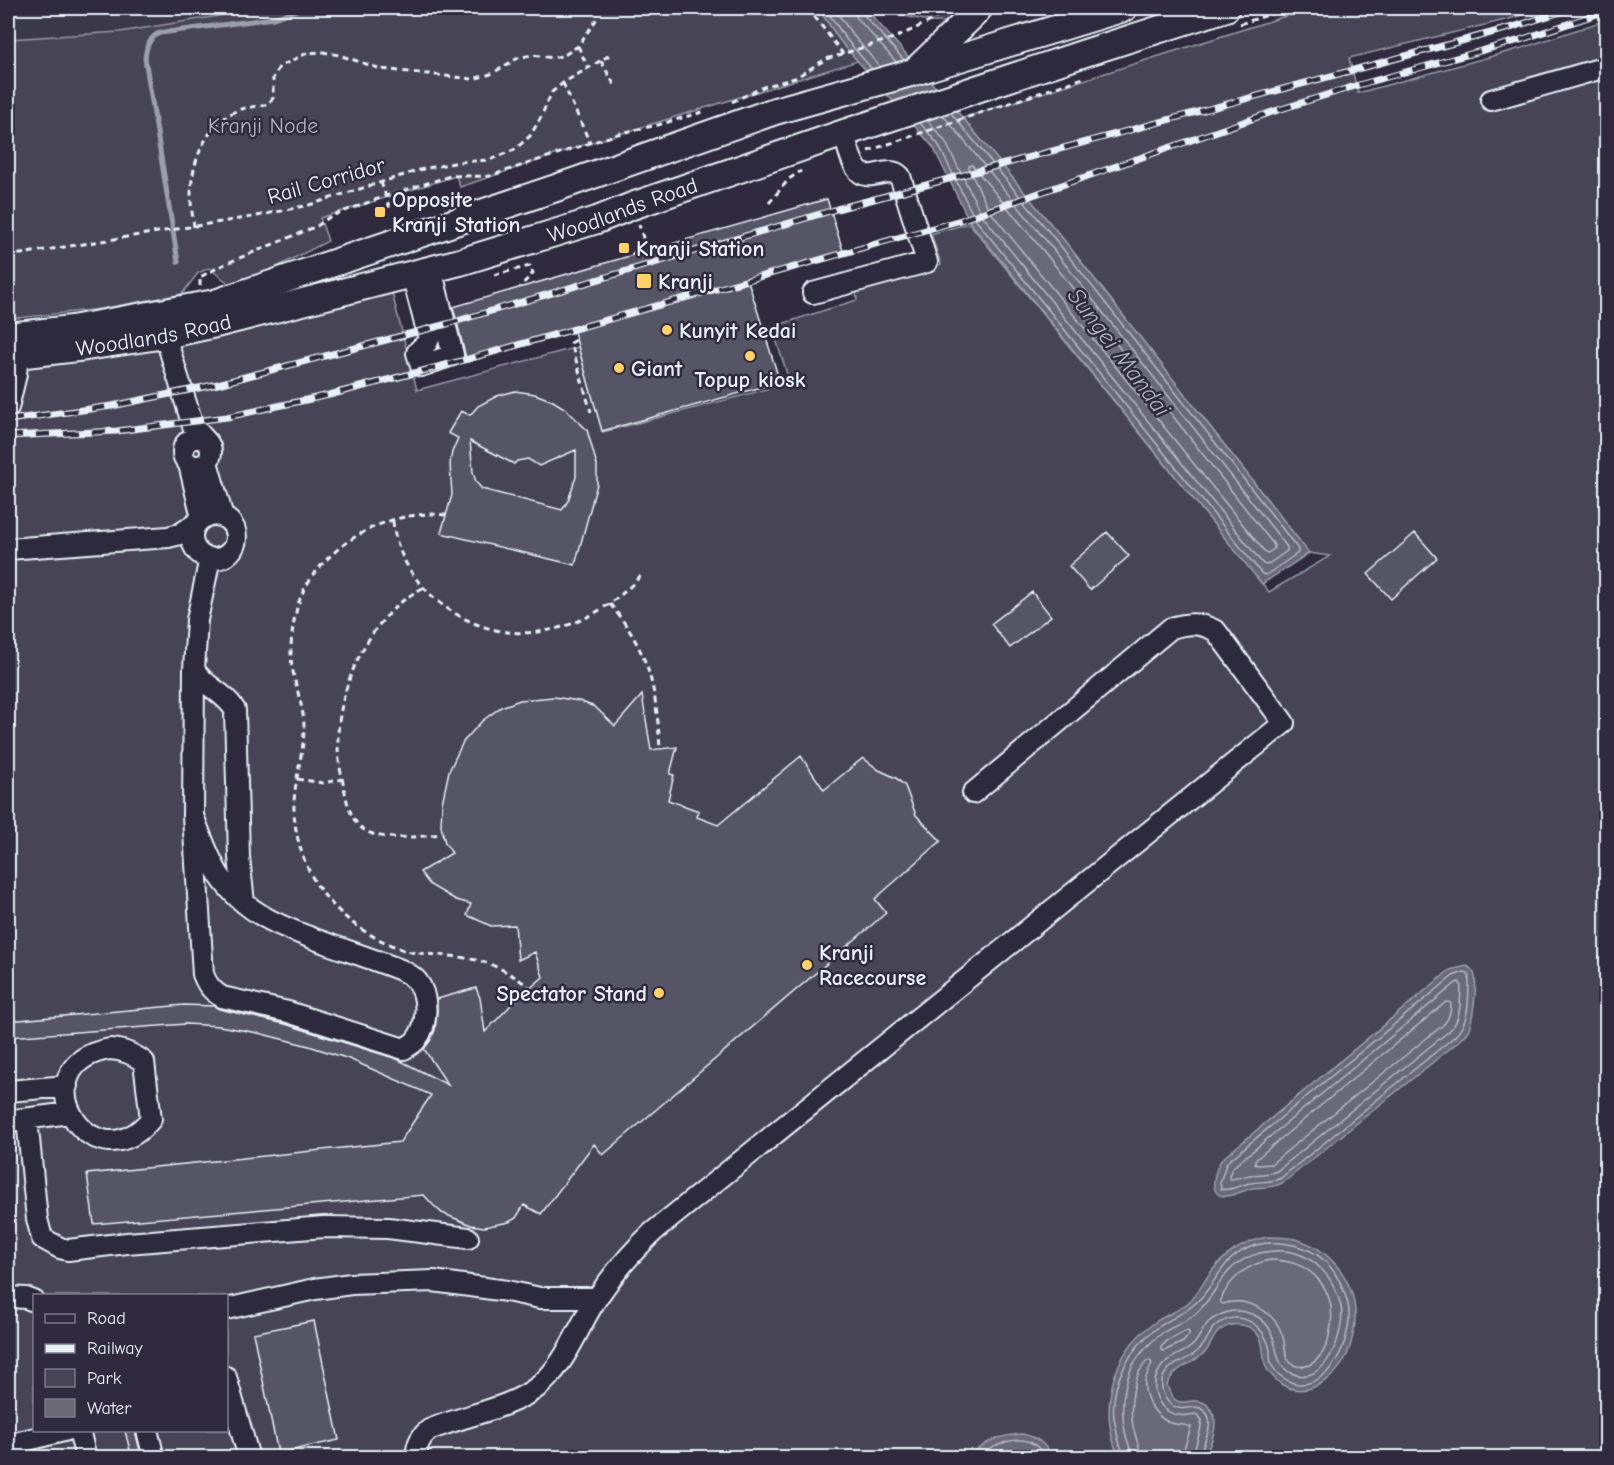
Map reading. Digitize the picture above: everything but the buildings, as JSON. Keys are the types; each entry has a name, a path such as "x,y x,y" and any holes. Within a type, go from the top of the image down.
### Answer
{"main road":[{"path":"914,72 979,8"},
{"name":"Woodlands Road","path":"1113,9 1118,43 1088,64 848,145 632,206 597,220 422,272 220,323 165,335 11,350 72,329 215,303 556,188 775,111 914,72 1074,15 1113,9"},
{"path":"1074,15 1088,64"},
{"path":"1118,43 1233,16"},
{"path":"775,111 798,113 812,119 813,131 809,156"}],"street":[{"path":"1491,100 1606,67"},
{"path":"813,293 927,262 900,176 896,172 889,171 864,175 857,171 848,145"},
{"path":"165,335 189,434 201,457 223,517"},
{"path":"8,408 16,374 11,350"},
{"path":"189,434 182,452 183,457 201,457"},
{"path":"193,816 219,875 244,903 262,917 283,928 408,973 416,980 424,999 425,1023 416,1040 404,1049 288,1012 232,1000 215,993 207,984 203,974 193,816 194,669 203,554 192,539 192,533 200,520 201,457"},
{"path":"8,549 168,537 180,534 200,520 216,515 229,520 235,531 235,544 222,557 203,554 177,539 168,537"},
{"path":"416,1458 416,1446 429,1430 511,1402 538,1386 552,1373 597,1298 632,1253 676,1213 1284,723 1216,631 1206,626 1188,623 1171,628 973,793"},
{"path":"194,669 199,677 226,698 235,710 238,857 244,903"},
{"path":"110,1049 134,1054 144,1062 151,1119 133,1135 109,1140 97,1137 76,1124 70,1113 66,1095 67,1086 70,1074 87,1056 110,1049"},
{"path":"8,1091 67,1086"},
{"path":"70,1113 17,1120 39,1231 42,1238 60,1248 68,1250 324,1227 388,1228 468,1238"},
{"path":"228,1309 324,1287 433,1281 540,1298 597,1298"},
{"path":"8,1297 33,1301"},
{"path":"228,1384 249,1458"},
{"path":"8,1445 64,1432"},
{"path":"79,1432 86,1458"},
{"path":"147,1432 153,1458"}],"path":[{"path":"808,8 843,54"},
{"path":"725,106 763,87 795,78 826,59 897,37 931,21 949,8"},
{"path":"1233,16 1289,8"},
{"path":"194,227 190,199 193,171 206,140 219,123 237,110 268,104 273,98 273,78 279,67 293,59 307,53 323,52 381,69 473,79 491,74 518,58 532,55 554,58 567,54 578,46 598,17"},
{"path":"578,46 588,68"},
{"name":"Rail Corridor","path":"8,256 252,217 309,205 423,169 459,162 489,160 514,150 530,136 552,92 610,55"},
{"path":"601,61 615,86"},
{"path":"848,145 1088,64"},
{"path":"563,83 590,143"},
{"path":"198,306 200,277 225,264 317,226 331,216 450,176 490,176 621,133 714,109"},
{"path":"769,203 809,156"},
{"path":"381,182 390,209"},
{"path":"632,206 644,241 632,255"},
{"path":"317,226 324,226"},
{"path":"486,277 530,266 533,273 520,287"},
{"path":"576,340 571,343 591,412"},
{"path":"446,515 416,514 393,520 343,544 328,558 304,589 298,605 291,650 292,669 304,728 294,802 298,841 308,868 323,894 345,918 362,931 409,952 486,962 530,988"},
{"path":"393,520 396,541 402,555 423,588 439,603 466,620 485,628 510,633 544,632 580,622 610,604 643,573"},
{"path":"423,588 411,594 386,617 364,645 350,677 339,722 338,746 348,806 356,823 366,831 395,837 443,834"},
{"path":"610,604 627,624 646,662 653,685 660,749"},
{"path":"297,779 323,783 342,779"}],"shaded area":[{"path":"8,8 268,8 120,32 8,39"}],"green space":[{"name":"Kranji Node","path":"268,8 818,8 841,42 858,61 590,143 460,187 456,176 320,218 328,241 251,280 231,285 209,268 198,273 182,294 100,309 8,319 8,39 120,32"},
{"path":"865,8 961,8 950,22 934,22"},
{"name":"Kranji Racecourse","path":"1311,8 1546,8 1349,58 1358,93 1522,48 1606,20 1606,1457 8,1457 8,363 222,334 392,293 417,390 578,347 603,432 790,383 772,327 857,300 856,291 941,264 931,234 969,223 1269,592 1330,556 1309,553 1064,240 963,118"}],"water":[{"name":"Sungei Mandai","path":"818,8 865,8 963,118 1064,240 1309,553 1262,584 970,222 933,147 841,42"},
{"path":"1467,966 1473,970 1475,978 1472,1019 1468,1031 1458,1042 1284,1182 1273,1186 1253,1188 1229,1196 1216,1192 1215,1175 1222,1159 1450,970"},
{"path":"1267,1237 1292,1238 1307,1243 1328,1256 1344,1275 1353,1298 1355,1316 1350,1345 1342,1364 1336,1372 1319,1385 1300,1390 1291,1388 1281,1384 1269,1372 1265,1364 1261,1340 1257,1334 1242,1325 1230,1325 1219,1331 1207,1350 1175,1373 1167,1385 1177,1401 1205,1403 1213,1413 1214,1432 1205,1457 1119,1457 1113,1439 1110,1402 1112,1384 1127,1350 1139,1335 1154,1323 1189,1302 1214,1268 1227,1256 1249,1242"},
{"path":"1023,1434 1040,1442 1052,1457 967,1457 993,1440"}],"waterway":[{"path":"178,262 145,58 149,43 160,33 274,18 302,8"}],"railway":[{"path":"8,420 112,406 218,384 447,324 837,209 1513,27 1573,8"},
{"path":"8,436 117,431 227,417 329,395 461,361 961,220 1275,111 1520,40 1606,11"}],"place":[{"name":"Opposite Kranji Station","path":"380,212"},
{"name":"Kranji Station","path":"624,248"},
{"name":"Kranji","path":"644,281"},
{"name":"Kunyit Kedai","path":"667,330"},
{"name":"Topup kiosk","path":"750,356"},
{"name":"Giant","path":"619,368"},
{"name":"Kranji Racecourse","path":"807,965"},
{"name":"Spectator Stand","path":"659,993"}]}
